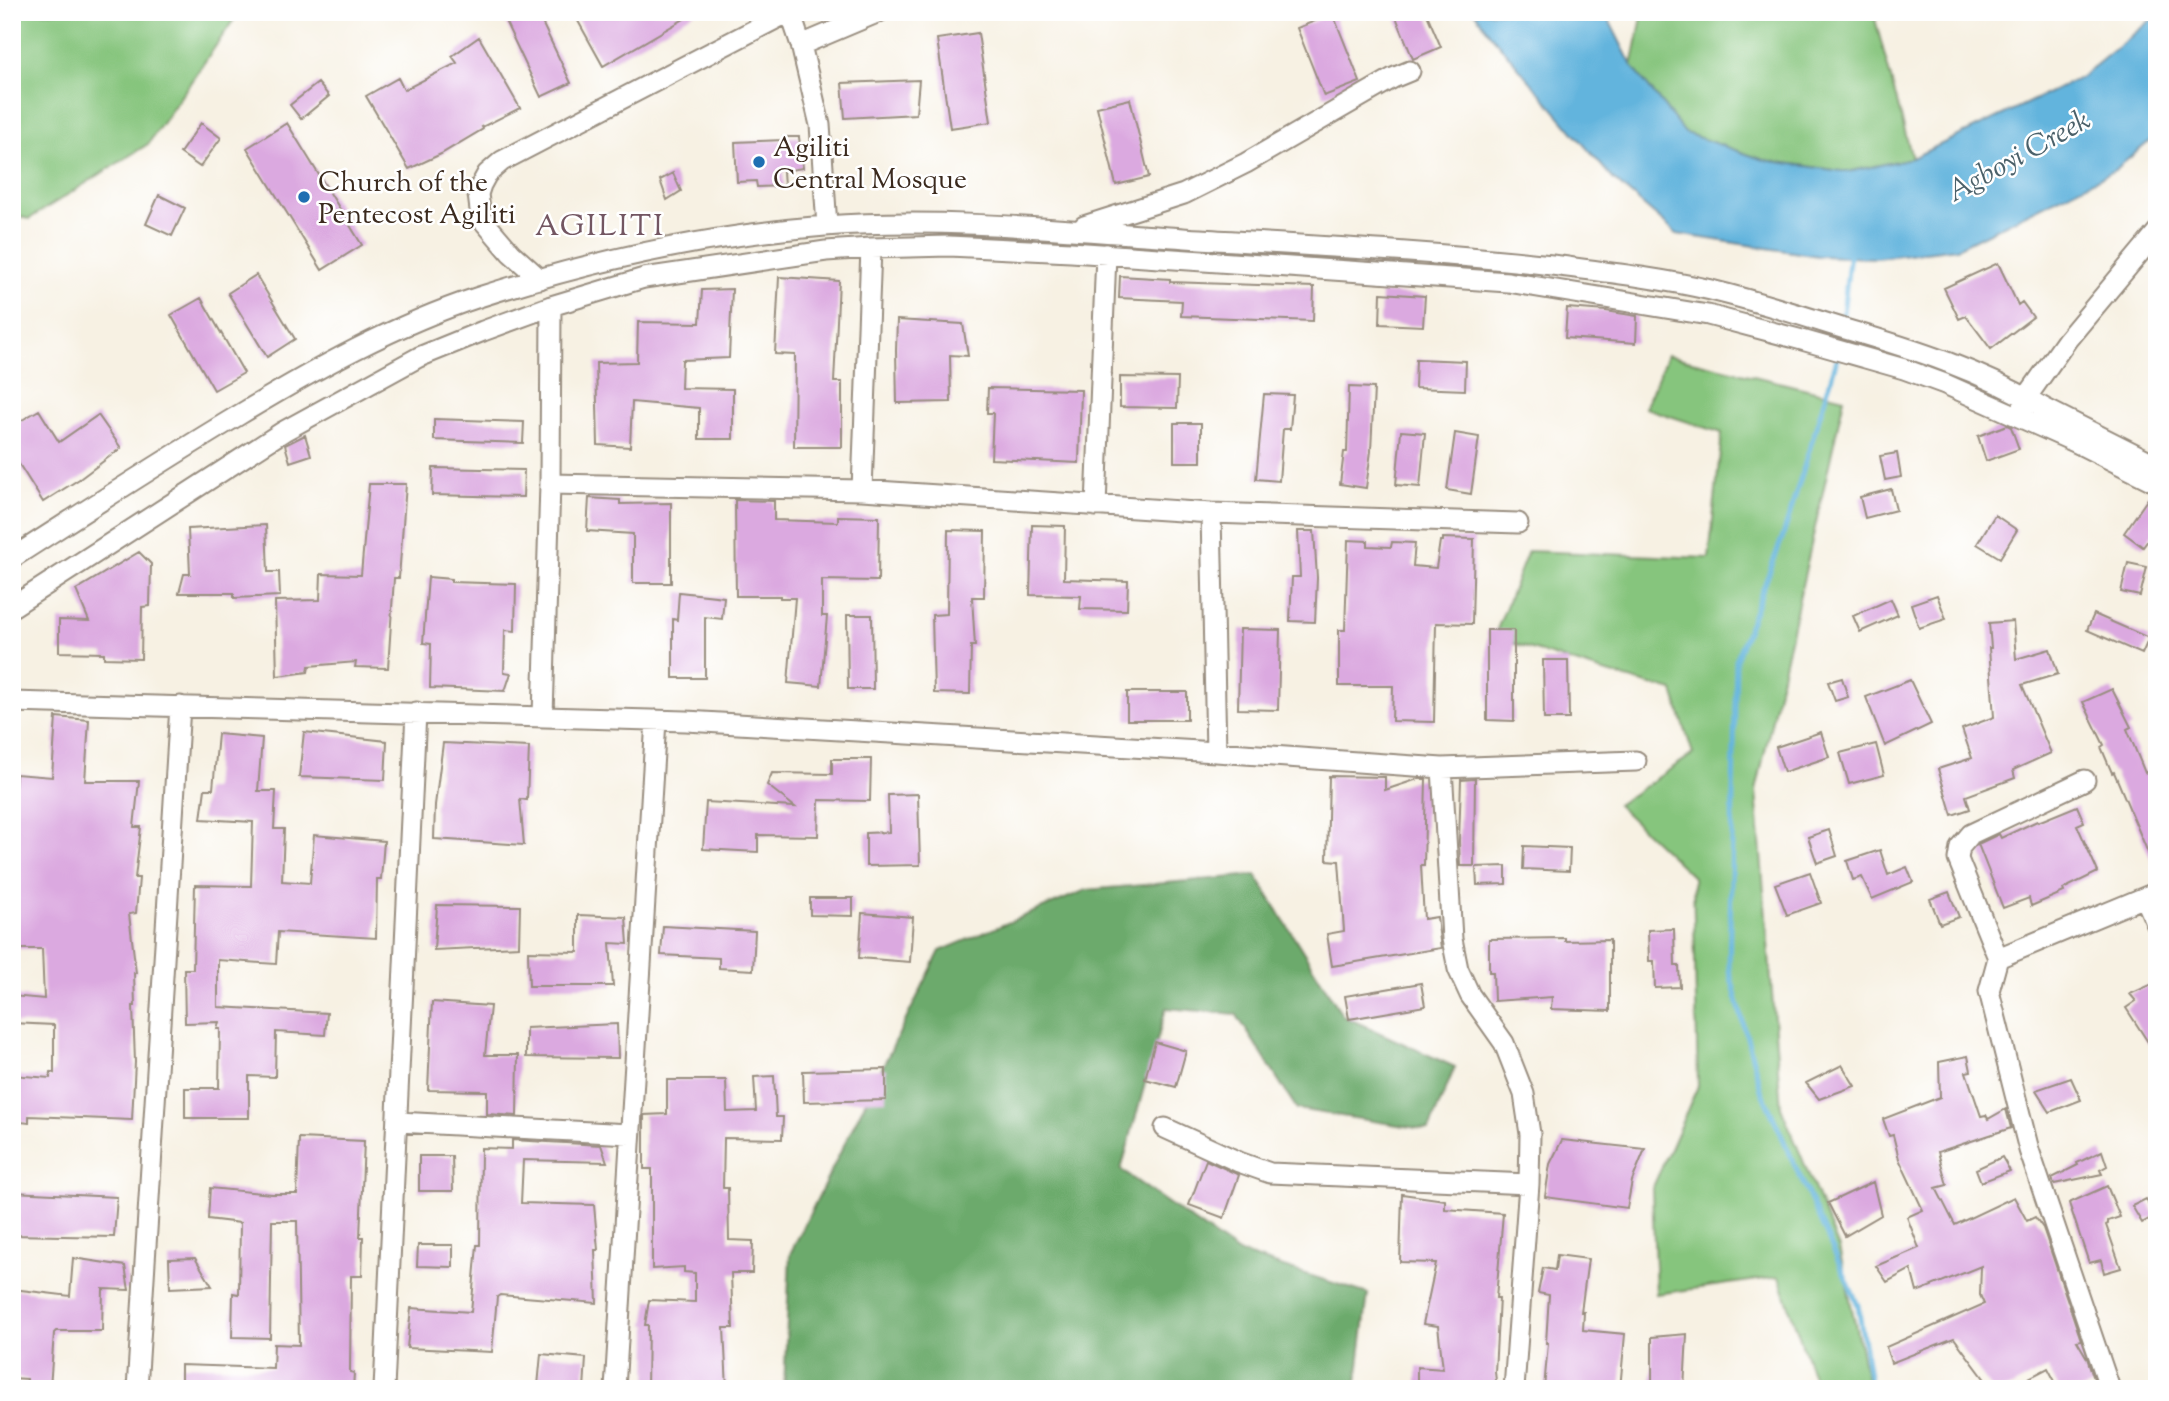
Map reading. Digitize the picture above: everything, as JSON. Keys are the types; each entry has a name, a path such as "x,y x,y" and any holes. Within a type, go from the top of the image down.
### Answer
{"street":[{"path":"540,279 511,253 481,218 478,194 486,174 502,161 790,12 802,45 820,125 827,226"},
{"path":"802,45 879,12"},
{"path":"1068,230 1184,194 1247,163 1393,78 1410,71"},
{"path":"12,558 171,456 314,369 386,334 442,311 476,298 619,258 699,242 827,226 923,224 1068,230 1484,257 1626,274 1712,290 1952,363 2157,465"},
{"path":"2020,417 2026,398 2067,340 2157,232"},
{"path":"12,607 284,431 418,357 551,306 644,278 826,251 871,248 949,246 1105,254 1508,282 1708,315 1904,369 1945,384 2075,442 2157,483"},
{"path":"862,490 871,248"},
{"path":"1096,506 1105,254"},
{"path":"543,716 551,484 551,306"},
{"path":"551,484 862,490 1211,513 1518,523"},
{"path":"1211,513 1216,752"},
{"path":"12,702 656,720 1216,752 1442,768 1636,761"},
{"path":"137,1389 180,706"},
{"path":"384,1389 416,712"},
{"path":"615,1389 656,720"},
{"path":"1442,768 1452,939 1458,969 1470,995 1504,1043 1524,1094 1530,1134 1529,1184 1514,1389"},
{"path":"2085,780 1970,834 1960,847 1958,859 1998,958 1989,991 2029,1150 2110,1389"},
{"path":"1998,958 2151,895 2157,925"},
{"path":"398,1122 630,1134"},
{"path":"1165,1129 1270,1173 1529,1184"}],"green space":[{"path":"12,12 239,12 148,144 29,219 12,215"},
{"path":"1643,12 1887,12 1875,19 1912,158 1848,172 1764,160 1685,133 1632,66"},
{"path":"1667,355 1844,398 1756,791 1781,1107 1839,1248 1869,1389 1817,1389 1779,1277 1656,1294 1652,1189 1698,1086 1693,877 1617,805 1693,754 1673,691 1494,637 1528,551 1709,558 1722,433 1645,408"},
{"path":"1256,875 1343,1016 1455,1067 1429,1130 1297,1109 1236,1014 1166,1008 1121,1170 1237,1252 1368,1294 1356,1389 784,1389 790,1254 940,951 1086,890"}],"water":[{"name":"Agboyi Creek","path":"1474,12 1605,12 1632,66 1685,133 1764,160 1848,172 1912,158 2080,78 2157,15 2157,135 2115,170 1957,248 1876,258 1818,256 1677,234 1613,179"}],"building":[{"path":"530,12 537,12 571,83 541,97 506,23"},
{"path":"573,12 696,12 603,66"},
{"path":"1394,12 1426,12 1441,47 1413,59"},
{"path":"1333,14 1360,82 1324,96 1297,28"},
{"path":"978,33 991,122 950,128 937,39"},
{"path":"479,37 520,108 482,127 483,129 441,154 409,169 366,96 398,78 404,90 457,63 452,56"},
{"path":"919,80 916,114 845,118 842,83"},
{"path":"318,83 329,96 301,119 290,105"},
{"path":"1130,99 1149,177 1116,185 1097,107"},
{"path":"201,123 221,138 200,167 180,153"},
{"name":"Church of the Pentecost Agiliti","path":"287,123 362,245 322,270 247,148"},
{"name":"Agiliti Central Mosque","path":"783,137 799,137 803,168 783,171 784,186 757,187 756,181 737,182 735,142 783,140"},
{"path":"673,173 681,191 667,200 660,180"},
{"path":"159,195 185,208 172,236 146,224"},
{"path":"1998,263 2018,305 2022,302 2033,317 1991,349 1966,316 1959,319 1944,288"},
{"path":"256,275 295,339 267,357 228,293"},
{"path":"1120,276 1170,279 1170,282 1314,287 1313,321 1181,316 1182,301 1119,298"},
{"path":"779,277 839,281 834,382 842,382 842,447 794,447 795,355 775,354"},
{"path":"732,289 729,358 682,360 681,388 733,389 733,439 699,439 699,408 632,402 630,447 598,445 596,363 637,362 638,322 700,323 702,290"},
{"path":"1381,293 1425,296 1423,326 1380,324"},
{"path":"201,298 244,373 214,390 171,315"},
{"path":"1567,308 1637,316 1636,343 1565,338"},
{"path":"897,320 963,324 968,356 950,355 951,402 897,403"},
{"path":"1416,359 1466,361 1465,390 1415,388"},
{"path":"1120,377 1178,378 1177,408 1120,407"},
{"path":"1349,387 1374,388 1366,488 1340,484 1344,452 1347,452"},
{"path":"988,388 1081,390 1079,463 991,459 993,413 987,413"},
{"path":"1264,394 1293,395 1290,429 1283,429 1279,481 1256,479"},
{"path":"39,410 59,442 98,415 121,448 43,502 12,453 12,426"},
{"path":"434,419 524,422 523,443 434,440"},
{"path":"1174,423 1201,423 1201,462 1174,462"},
{"path":"2007,425 2011,427 2019,449 1986,461 1978,436"},
{"path":"1401,431 1425,433 1420,487 1396,485"},
{"path":"1455,433 1479,437 1471,494 1447,490"},
{"path":"305,435 311,455 290,462 285,445"},
{"path":"1897,453 1901,477 1885,480 1880,456"},
{"path":"433,468 524,470 523,497 432,495"},
{"path":"369,484 406,484 399,578 394,578 388,668 355,667 356,662 309,666 308,672 277,676 275,601 320,600 321,574 361,575"},
{"path":"1891,489 1896,510 1865,518 1860,497"},
{"path":"2151,494 2157,495 2157,528 2143,547 2124,533"},
{"path":"589,498 620,500 620,504 671,503 671,583 633,583 633,534 587,531"},
{"path":"735,500 774,501 774,520 838,522 838,516 879,517 878,581 822,580 822,616 827,616 821,686 788,683 795,598 736,596"},
{"path":"1995,515 2017,530 2000,558 1977,544"},
{"path":"266,525 268,572 279,572 280,596 234,598 234,593 179,593 184,574 190,574 188,529"},
{"path":"1032,525 1065,526 1064,579 1128,581 1127,610 1080,609 1081,596 1030,595"},
{"path":"948,530 985,531 984,597 972,597 975,646 971,646 970,694 934,693 932,615 947,614"},
{"path":"1298,531 1314,531 1317,578 1315,622 1290,621 1292,577 1300,577"},
{"path":"1443,538 1474,539 1472,624 1436,623 1434,722 1392,721 1393,686 1339,686 1339,630 1345,630 1348,540 1368,541 1368,546 1391,547 1392,542 1415,543 1413,566 1436,568 1440,541 1443,541"},
{"path":"139,552 151,564 150,606 142,607 141,659 104,658 104,653 59,652 59,620 89,621 76,590"},
{"path":"2128,563 2147,567 2140,596 2121,592"},
{"path":"428,577 451,579 451,582 516,584 515,631 505,630 504,672 511,673 505,691 430,688 431,644 423,643"},
{"path":"679,592 724,597 722,619 705,617 705,678 673,678 673,619 677,620"},
{"path":"1937,595 1946,619 1919,628 1911,604"},
{"path":"1891,599 1898,615 1860,632 1853,616"},
{"path":"2094,614 2149,638 2142,654 2087,630"},
{"path":"847,615 872,615 873,689 848,689"},
{"path":"2013,621 2016,659 2050,649 2058,674 2022,685 2051,753 2013,770 2015,778 1966,796 1970,809 1952,815 1938,769 1972,758 1962,729 1994,717 1989,623"},
{"path":"1240,629 1280,630 1278,710 1238,709"},
{"path":"1487,630 1514,630 1514,721 1487,720"},
{"path":"1543,660 1568,660 1569,719 1544,719"},
{"path":"1842,678 1848,697 1835,701 1828,682"},
{"path":"1910,680 1931,724 1885,746 1866,697"},
{"path":"2112,689 2131,727 2127,729 2145,773 2157,768 2157,874 2101,747 2104,745 2083,702"},
{"path":"1127,692 1187,692 1187,720 1127,720"},
{"path":"56,717 89,720 85,781 139,781 134,827 141,827 135,878 139,878 136,913 129,914 136,973 133,1006 135,1062 132,1120 29,1116 29,1123 12,1121 12,1075 50,1078 51,1072 54,1073 54,1025 12,1023 12,996 44,999 42,949 12,949 12,830 16,774 52,777"},
{"path":"304,732 387,741 385,780 299,777"},
{"path":"1821,732 1829,757 1784,772 1776,747"},
{"path":"218,734 262,738 258,791 276,791 274,829 284,829 282,881 310,883 314,835 384,841 381,879 377,879 376,938 278,932 276,964 218,960 218,1007 327,1013 325,1035 276,1032 275,1077 249,1076 249,1118 185,1118 185,1088 219,1088 219,1022 185,1023 184,969 193,969 195,885 251,886 253,822 201,819 205,789 213,789"},
{"path":"443,743 529,747 527,800 520,799 524,845 434,839 435,805"},
{"path":"1876,744 1884,775 1849,784 1840,753"},
{"path":"832,759 871,759 870,801 819,800 818,836 758,835 758,852 703,849 706,802 795,807 767,785 772,773 832,774"},
{"path":"1329,776 1385,777 1385,790 1426,779 1424,865 1421,865 1424,919 1437,917 1441,948 1332,966 1327,934 1344,931 1339,861 1327,860"},
{"path":"1475,779 1474,866 1460,866 1461,780"},
{"path":"918,794 920,865 866,866 866,833 889,832 888,795"},
{"path":"2077,806 2084,822 2077,825 2098,872 2063,889 2064,892 2031,906 2029,898 2003,908 1978,844 1999,834 2001,838"},
{"path":"1829,830 1837,856 1817,863 1808,837"},
{"path":"1524,846 1570,848 1569,871 1523,869"},
{"path":"1880,850 1888,875 1907,867 1913,882 1872,899 1862,877 1853,880 1847,861"},
{"path":"1506,866 1506,884 1477,885 1476,867"},
{"path":"1810,872 1821,903 1787,915 1775,884"},
{"path":"1949,892 1959,917 1940,924 1930,899"},
{"path":"810,898 853,898 853,916 810,915"},
{"path":"437,905 520,906 519,946 434,950"},
{"path":"862,913 913,917 910,962 859,958"},
{"path":"578,915 626,917 628,944 610,943 613,986 529,986 528,951 578,952"},
{"path":"663,926 755,931 753,970 719,968 719,958 661,955"},
{"path":"1674,929 1675,966 1679,966 1680,987 1655,988 1654,961 1649,961 1648,930"},
{"path":"1565,938 1565,941 1610,940 1610,1011 1551,1009 1552,997 1494,1001 1493,972 1489,972 1489,939"},
{"path":"2157,982 2157,1056 2126,1008 2136,1001 2130,994"},
{"path":"1421,983 1425,1006 1349,1019 1345,996"},
{"path":"432,1002 490,1006 485,1055 518,1055 517,1116 487,1114 487,1091 428,1090"},
{"path":"617,1024 618,1058 526,1057 526,1028"},
{"path":"1155,1042 1186,1051 1176,1087 1145,1079"},
{"path":"1968,1056 1971,1071 1966,1072 1981,1116 1986,1115 1988,1119 2006,1109 2011,1128 1938,1152 1947,1185 1936,1188 1955,1225 2014,1197 2027,1221 2035,1217 2043,1228 2081,1340 2077,1341 2087,1358 2096,1385 2082,1389 2059,1389 2048,1368 2008,1389 1992,1389 1954,1338 1891,1363 1886,1347 1984,1304 1980,1295 1981,1266 1917,1292 1911,1269 1887,1282 1876,1266 1919,1248 1907,1217 1923,1210 1899,1159 1893,1135 1889,1136 1883,1119 1940,1097 1939,1062"},
{"path":"1842,1065 1855,1086 1819,1099 1806,1083"},
{"path":"886,1069 886,1100 804,1102 803,1071"},
{"path":"774,1076 776,1117 783,1117 782,1139 724,1138 723,1188 728,1188 729,1240 753,1241 752,1273 731,1273 733,1328 724,1328 727,1389 647,1389 648,1325 645,1325 649,1300 695,1302 695,1273 684,1272 684,1267 652,1269 652,1169 644,1169 644,1115 667,1114 667,1080 726,1080 727,1112 756,1111 754,1077"},
{"path":"2071,1078 2081,1100 2050,1112 2036,1090"},
{"path":"299,1138 364,1141 360,1237 363,1237 362,1276 351,1276 350,1372 354,1373 353,1389 181,1386 181,1365 273,1368 274,1344 299,1345 297,1221 272,1221 270,1338 232,1337 233,1293 239,1294 240,1223 208,1219 210,1188 297,1194"},
{"path":"512,1140 601,1145 607,1162 523,1160 521,1203 594,1205 598,1250 595,1250 597,1303 500,1295 497,1297 492,1352 407,1348 411,1308 471,1312 477,1245 480,1245 481,1148 512,1149"},
{"path":"1562,1140 1645,1149 1632,1181 1627,1208 1545,1197 1550,1164"},
{"path":"2102,1151 2107,1166 2100,1170 2102,1174 2054,1184 2052,1178"},
{"path":"419,1156 452,1156 453,1191 419,1191"},
{"path":"2002,1157 2010,1171 1981,1182 1976,1169"},
{"path":"1206,1160 1239,1175 1224,1218 1189,1205"},
{"path":"1873,1182 1881,1215 1845,1236 1828,1203"},
{"path":"2107,1186 2120,1217 2108,1221 2106,1225 2121,1268 2104,1273 2101,1260 2089,1263 2069,1203"},
{"path":"12,1192 117,1197 114,1237 12,1235"},
{"path":"1402,1194 1445,1200 1445,1209 1503,1213 1496,1298 1499,1298 1495,1372 1497,1389 1417,1389 1417,1367 1443,1369 1438,1326 1423,1324 1436,1263 1400,1262"},
{"path":"2146,1199 2155,1216 2142,1223 2132,1206"},
{"path":"418,1245 453,1245 453,1267 417,1266"},
{"path":"1557,1255 1588,1259 1581,1312 1584,1312 1583,1330 1625,1334 1620,1389 1544,1389 1549,1295 1538,1293 1543,1268 1555,1270"},
{"path":"73,1258 125,1266 129,1290 103,1289 102,1331 56,1331 50,1388 27,1389 27,1379 12,1378 12,1289 70,1296"},
{"path":"195,1258 212,1286 170,1288 169,1259"},
{"path":"1687,1334 1684,1389 1652,1389 1652,1337"},
{"path":"541,1354 586,1358 584,1389 538,1386"}],"waterway":[{"path":"1842,323 1850,252"},
{"path":"1841,332 1839,352 1783,536 1736,660 1729,970 1761,1090 1858,1305 1871,1389"}],"place":[{"name":"Agiliti Central Mosque","path":"759,162"},
{"name":"Church of the Pentecost Agiliti","path":"304,197"}],"district":[{"name":"AGILITI","path":"600,225"}]}
